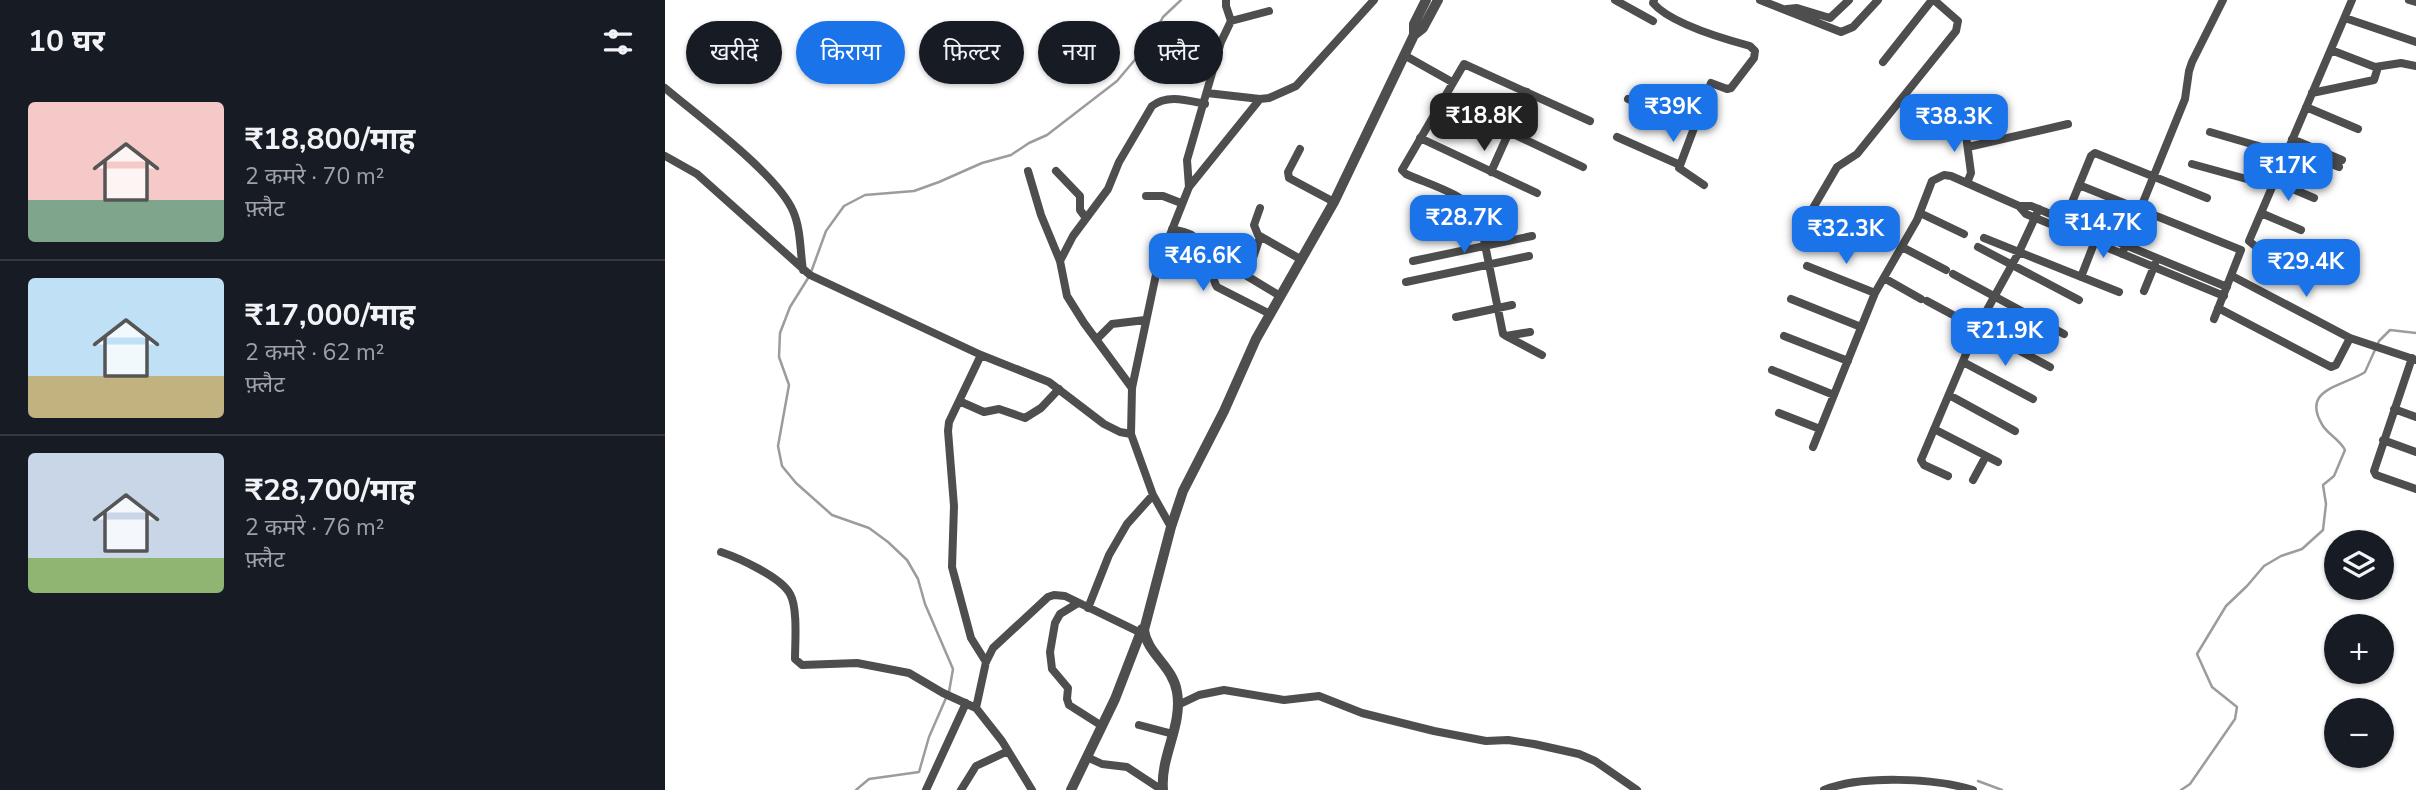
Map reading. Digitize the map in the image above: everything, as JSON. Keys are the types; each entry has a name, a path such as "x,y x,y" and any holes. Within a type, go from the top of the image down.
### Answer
{"street":[{"path":"1189,187 1187,160 1221,42 1231,21 1226,0"},
{"path":"1207,93 1260,99 1269,98 1296,86 1374,0"},
{"path":"1414,35 1413,23 1426,0"},
{"path":"1071,790 1115,699 1146,620 1183,491 1270,314 1335,202 1414,35 1423,28 1438,0"},
{"path":"1615,0 1653,21"},
{"path":"1654,0 1653,3 1658,8 1678,19 1750,46 1755,51 1754,58 1731,88 1711,83 1679,168 1704,185"},
{"path":"1760,0 1837,31 1846,32 1878,0"},
{"path":"1784,10 1797,8 1830,18 1849,0"},
{"path":"1806,220 1837,167 1857,154 1956,31 1958,21 1933,0 1883,62"},
{"path":"2122,254 2185,99 2192,62 2223,0"},
{"path":"2282,258 2255,246 2249,240 2352,0"},
{"path":"2409,0 2416,2"},
{"path":"1231,21 1269,11"},
{"path":"2344,18 2416,41"},
{"path":"2331,50 2378,67 2401,63 2416,66"},
{"path":"1404,55 1452,82"},
{"path":"1542,355 1506,337 1501,330 1486,246 1479,215 1475,209 1462,199 1402,172 1403,166 1462,66 1467,64 1590,121"},
{"path":"2312,93 2374,80 2378,67"},
{"path":"665,88 760,169 781,192 792,209 797,224 803,270"},
{"path":"1491,172 1527,92"},
{"path":"1060,261 1070,240 1108,188 1119,162 1152,106 1158,101 1176,99 1205,104"},
{"path":"1171,527 1153,495 1131,434 1132,388 1145,320 1158,265 1189,187 1260,99"},
{"path":"1628,99 1695,126"},
{"path":"1441,100 1583,167"},
{"path":"2306,107 2358,130"},
{"path":"1968,147 2068,124"},
{"path":"1965,128 1971,173 1967,183"},
{"path":"2210,132 2289,146 2340,164"},
{"path":"1617,137 1680,165"},
{"path":"1420,138 1537,194"},
{"path":"1300,149 1288,172 1289,178 1335,202"},
{"path":"2061,229 2091,156 2095,153 2207,198"},
{"path":"665,156 697,174 803,270 981,355 1049,382 1104,424 1131,434"},
{"path":"2192,164 2273,184 2313,198"},
{"path":"1028,171 1041,215 1060,261 1067,296 1132,388"},
{"path":"1056,171 1080,196 1080,207 1086,218"},
{"path":"1813,447 1875,293 1920,213 1932,181 1938,177 1951,176 2019,206 2027,214 2094,243 2225,291"},
{"path":"2079,185 2241,250 2214,319"},
{"path":"1146,196 1163,196 1181,203"},
{"path":"2019,206 2031,206 2125,244 2225,291"},
{"path":"1260,208 1254,225 1260,237 1302,260"},
{"path":"1948,476 1921,460 1977,328 2019,252 2039,209"},
{"path":"1920,213 1964,234"},
{"path":"2261,213 2301,230"},
{"path":"1172,229 1195,235 1209,258 1213,281 1217,286 1270,314"},
{"path":"2081,277 2098,233"},
{"path":"1413,261 1532,236"},
{"path":"1260,237 1247,276 1280,296"},
{"path":"1984,238 2119,292"},
{"path":"1902,247 2064,334"},
{"path":"1979,247 2079,300"},
{"path":"1406,282 1529,256"},
{"path":"2144,291 2158,258"},
{"path":"1807,266 1875,293"},
{"path":"2232,276 2350,338 2414,359 2374,468 2375,473 2416,489"},
{"path":"1884,278 2050,368"},
{"path":"1791,299 1861,327"},
{"path":"1455,317 1512,305"},
{"path":"2218,308 2331,367 2336,365 2350,338"},
{"path":"1097,338 1112,324 1145,320"},
{"path":"1506,337 1530,332"},
{"path":"1784,336 1848,361"},
{"path":"981,355 947,431 954,506 952,566 971,638 986,662"},
{"path":"1963,362 2033,399"},
{"path":"1772,370 1834,395"},
{"path":"959,401 986,412 999,409 1027,418 1059,389"},
{"path":"1949,395 2015,431"},
{"path":"2394,409 2416,417"},
{"path":"1779,413 1820,429"},
{"path":"1934,429 1998,462"},
{"path":"2383,440 2416,452"},
{"path":"1973,481 1986,456"},
{"path":"1088,608 1109,555 1127,524 1153,495"},
{"path":"721,552 781,583 791,594 794,608 795,659 798,663 857,663 909,673 976,708 1008,751 1027,788"},
{"path":"976,708 986,662 993,648 1048,597 1065,596 1141,633"},
{"path":"1078,603 1060,614 1055,623 1051,663 1057,676 1070,691 1067,699 1069,705 1102,726"},
{"path":"1087,757 1100,763 1127,767 1162,790 1164,764 1178,705 1177,690 1169,670 1148,646 1145,638 1146,620"},
{"path":"1178,705 1199,695 1224,690 1284,700 1319,696 1362,713 1434,731 1486,741 1508,740 1534,744 1579,754 1608,769 1637,790"},
{"path":"926,790 963,702"},
{"path":"1139,725 1173,734"},
{"path":"961,790 976,766 1008,751"},
{"path":"1824,790 1935,781 1973,790"}],"waterway":[{"path":"949,692 953,669 925,604 918,579 907,560 869,528 832,515 796,483 782,466 778,446 789,385 779,357 780,333 790,307 810,275 826,231 844,206 865,195 914,191 982,163 1011,155 1047,135 1117,81 1149,43 1163,17 1181,0"},
{"path":"2181,790 2190,784 2235,719 2237,707 2212,687 2197,654 2226,606 2264,566 2281,556 2302,549 2323,530 2326,504 2323,485 2334,476 2345,450 2323,426 2317,413 2320,396 2365,372 2379,341 2390,330 2416,333"},
{"path":"856,790 869,779 919,772 929,737 946,698"},
{"path":"1978,781 2002,790"}]}
